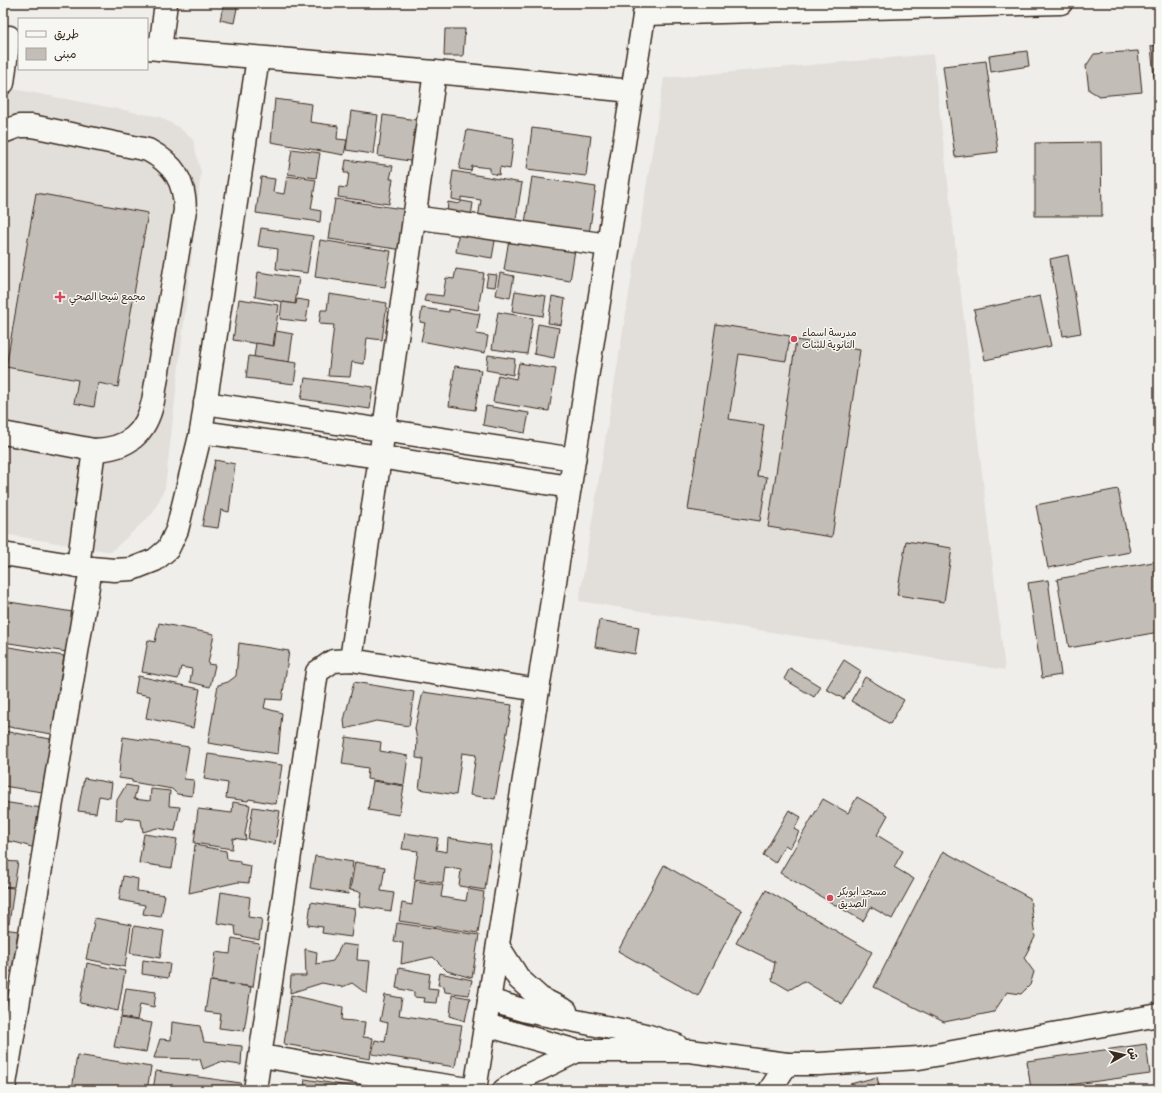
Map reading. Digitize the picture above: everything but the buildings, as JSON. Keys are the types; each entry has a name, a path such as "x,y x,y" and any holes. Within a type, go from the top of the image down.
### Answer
{"street":[{"path":"166,3 154,49 435,72 632,91"},
{"path":"261,1056 475,1090 645,8 1061,3"},
{"path":"3,83 10,37"},
{"path":"3,554 114,570 132,569 155,560 168,549 177,530 201,432 258,58"},
{"path":"351,660 435,72"},
{"path":"3,132 19,126 32,126 148,150 160,156 170,165 177,176 185,198 185,210 150,413 138,434 129,442 118,447 106,450 94,450 3,433"},
{"path":"414,217 608,245"},
{"path":"205,403 574,459"},
{"path":"201,432 380,457 570,487"},
{"path":"4,1090 85,567 94,450"},
{"path":"255,1090 317,672 333,661 351,660 538,690"},
{"path":"498,946 519,979 540,998 589,1022"},
{"path":"489,1000 526,1011 589,1022 646,1035 690,1051"},
{"path":"486,1025 577,1051 690,1051 787,1064 819,1064 919,1058 1159,1015"},
{"path":"504,1090 526,1076 577,1051"},
{"path":"770,1090 787,1064"}],"shaded area":[{"name":"مدرسة اسماء الثانوية للبنات","path":"933,54 1005,670 579,601 664,78"},
{"path":"3,87 160,117 180,128 193,140 201,173 165,488 153,513 111,552 3,534"}],"place":[{"name":"مجمع شيحا الصحي","path":"60,297"},
{"name":"مدرسة اسماء الثانوية للبنات","path":"794,339"},
{"name":"مسجد ابوبكر الصديق","path":"830,898"}]}
